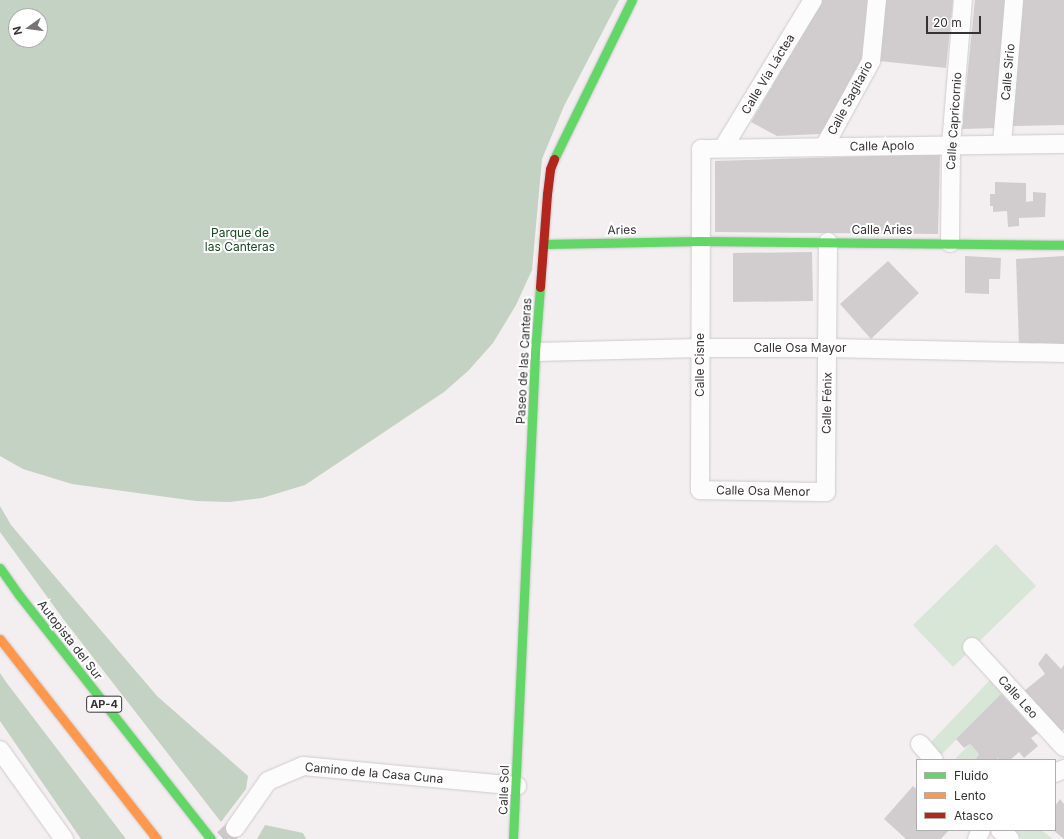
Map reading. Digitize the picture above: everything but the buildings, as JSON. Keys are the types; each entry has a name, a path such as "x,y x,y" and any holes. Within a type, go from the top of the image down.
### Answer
{"main road":[{"name":"Paseo de las Canteras","path":"517,742 535,352 550,170 559,146 632,0"},
{"name":"Aries","path":"544,244 700,241"},
{"name":"Calle Aries","path":"700,241 950,242 1064,245"},
{"name":"Autopista del Sur","path":"0,568 24,601 211,839"},
{"path":"0,639 157,839"},
{"name":"Calle Sol","path":"513,839 517,786 517,742"}],"street":[{"name":"Calle Vía Láctea","path":"723,148 813,0"},
{"name":"Calle Sagitario","path":"824,147 872,61 877,0"},
{"name":"Calle Capricornio","path":"950,242 951,145 963,0"},
{"name":"Calle Sirio","path":"1002,144 1014,0"},
{"name":"Calle Apolo","path":"701,149 1064,144"},
{"name":"Calle Cisne","path":"700,490 701,149"},
{"name":"Calle Fénix","path":"826,492 828,242"},
{"name":"Calle Osa Mayor","path":"535,352 700,348 828,348 1064,353"},
{"name":"Calle Osa Menor","path":"700,490 826,492"},
{"name":"Calle Leo","path":"972,647 1064,747"},
{"path":"920,744 933,759"},
{"path":"0,750 64,839"},
{"name":"Camino de la Casa Cuna","path":"235,828 268,781 303,766 517,786"},
{"path":"1001,831 1010,839"}],"green space":[{"name":"Parque de las Canteras","path":"0,0 619,0 564,106 542,159 532,270 516,305 493,343 468,371 444,392 305,485 262,498 230,502 196,501 72,484 23,469 0,456"},
{"path":"0,506 11,525 157,696 248,776 246,789 221,822 64,620 0,532"},
{"path":"996,544 1036,586 953,667 913,625"},
{"path":"0,673 126,839 81,839 0,721"},
{"path":"993,677 1024,710 1020,714 1001,695 941,755 928,745"},
{"path":"970,744 979,754 976,757 977,759 955,759"},
{"path":"265,825 303,833 306,839 257,839"},
{"path":"1013,831 1042,831 1053,839 1022,839"}],"tunnel":[{"path":"223,839 235,828"}],"traffic: fast":[{"path":"554,159 632,0"},
{"path":"544,244 700,241 1064,245"},
{"path":"513,839 535,352 540,287"},
{"path":"0,568 19,595 211,839"}],"traffic: slow":[{"path":"0,639 157,839"}],"traffic: jam":[{"path":"540,287 547,194 550,169 554,159"}]}
